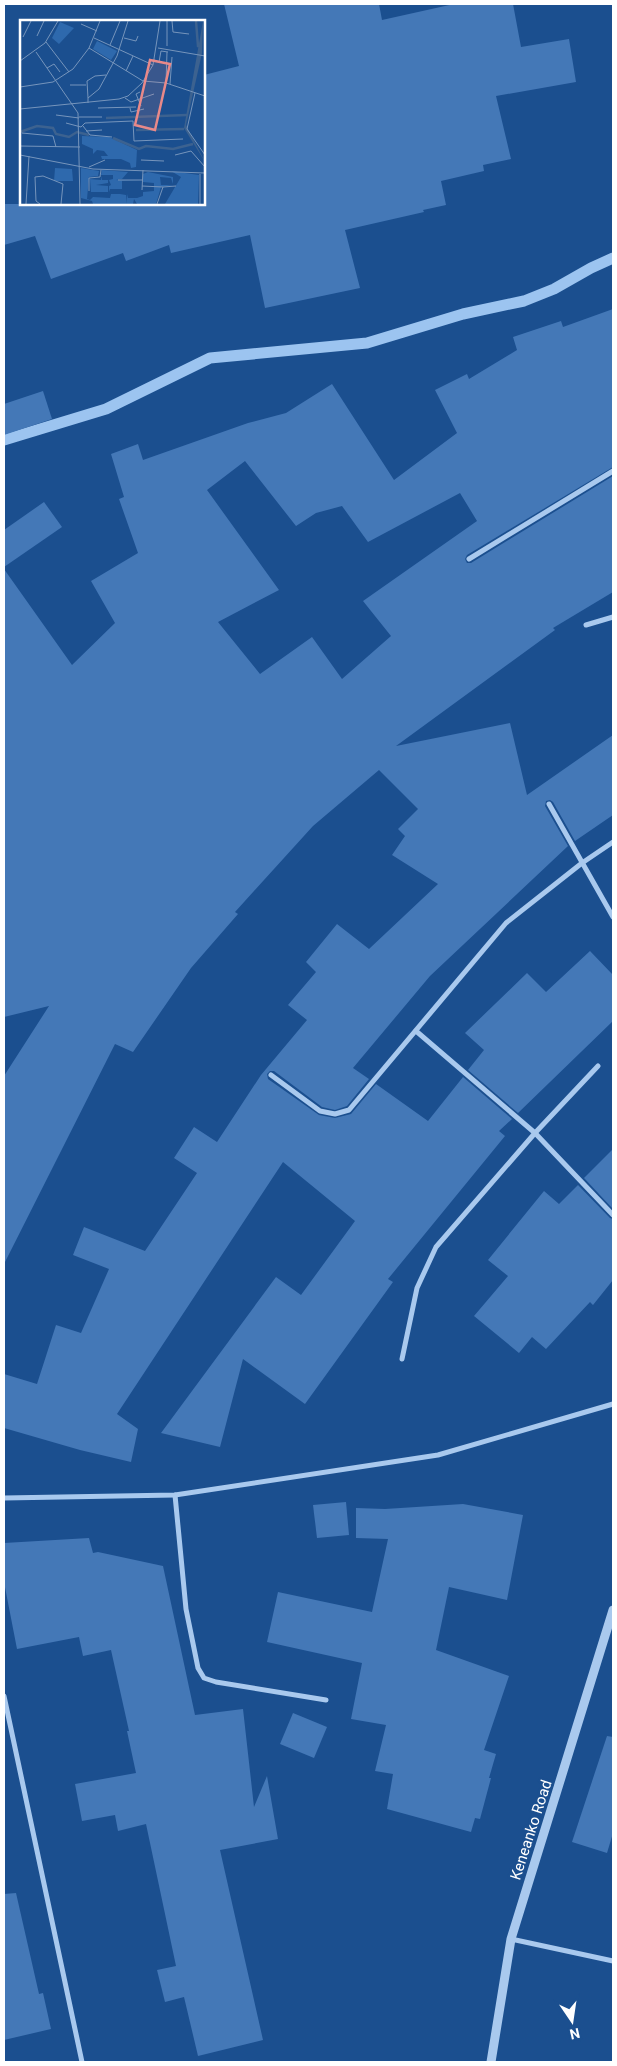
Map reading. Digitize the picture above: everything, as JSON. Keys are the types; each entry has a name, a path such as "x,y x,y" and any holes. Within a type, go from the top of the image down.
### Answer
{"street":[{"path":"469,559 613,471"},
{"path":"586,625 613,617"},
{"path":"549,804 613,917"},
{"path":"271,1075 320,1111 335,1114 349,1110 506,923 582,863 613,842"},
{"path":"416,1031 535,1133 613,1215"},
{"path":"402,1359 417,1288 436,1247 535,1133 598,1066"},
{"path":"4,1498 175,1495 438,1455 613,1404"},
{"path":"175,1495 186,1609 198,1668 204,1678 216,1682 326,1700"},
{"name":"Keneanko Road","path":"491,2062 510,1939 613,1610"},
{"path":"4,1696 82,2062"},
{"path":"510,1939 613,1961"}],"building":[{"path":"224,4 379,4 382,20 454,4 513,4 521,47 569,39 576,82 496,96 511,159 483,165 484,171 441,181 446,205 423,210 424,212 345,230 360,288 265,308 250,235 171,253 169,245 126,261 123,253 51,279 35,236 4,245 4,204 205,205 205,75 239,66"},
{"path":"613,309 613,467 467,555 465,559 467,563 471,563 613,476 613,592 553,628 555,630 396,746 510,723 527,795 613,735 613,815 575,841 553,802 550,800 546,801 545,806 568,846 430,976 353,1068 369,1079 347,1106 335,1110 322,1107 274,1071 270,1071 267,1074 268,1079 319,1115 335,1118 351,1114 376,1084 428,1121 463,1077 512,1119 499,1131 505,1136 388,1279 393,1282 305,1404 243,1359 220,1447 161,1433 276,1277 301,1295 355,1221 283,1162 117,1414 138,1429 131,1462 80,1450 4,1428 4,1374 37,1384 56,1325 81,1333 109,1269 73,1255 84,1227 145,1251 197,1173 174,1158 194,1127 217,1142 261,1075 307,1020 288,1005 316,972 306,962 337,924 369,949 438,884 392,855 405,836 398,829 418,809 379,770 313,826 235,912 238,914 191,968 133,1052 115,1044 4,1264 4,1076 49,1006 4,1017 4,569 72,665 115,623 91,581 138,553 119,499 124,497 111,454 138,444 143,460 248,423 286,413 332,384 394,480 457,433 435,390 467,374 469,379 517,350 513,337 561,321 563,327","holes":["245,461 296,526 316,513 342,506 368,542 460,493 477,521 363,601 391,636 342,679 312,637 260,674 218,622 279,590 207,490"]},
{"path":"43,391 52,419 4,435 4,404"},
{"path":"44,502 62,527 4,567 4,530"},
{"path":"590,951 613,975 613,1021 518,1113 468,1070 484,1050 465,1033 527,973 546,992"},
{"path":"613,1149 613,1209 584,1178"},
{"path":"578,1185 613,1219 613,1280 593,1305 590,1302 546,1349 532,1337 519,1353 474,1316 508,1276 488,1260 544,1191 559,1204"},
{"path":"346,1502 349,1535 317,1538 313,1505"},
{"path":"463,1504 523,1515 507,1600 449,1587 436,1650 509,1676 484,1750 496,1754 480,1819 475,1818 471,1832 387,1809 393,1774 375,1771 386,1725 351,1719 362,1663 267,1642 278,1592 372,1612 388,1539 356,1538 356,1508 385,1509"},
{"path":"89,1538 93,1553 98,1552 163,1566 195,1715 243,1709 254,1807 267,1776 278,1839 220,1850 263,2040 198,2056 184,1997 165,2002 157,1970 176,1966 146,1824 118,1831 115,1815 82,1821 75,1784 136,1773 127,1731 129,1731 111,1650 83,1656 79,1637 17,1649 4,1582 4,1543"},
{"path":"293,1713 327,1727 314,1758 280,1744"},
{"path":"607,1736 613,1737 613,1833 607,1853 572,1842"},
{"path":"16,1893 39,1994 43,1993 51,2029 4,2040 4,1894"}],"waterway":[{"path":"4,440 106,409 210,358 367,343 463,314 524,301 554,289 613,258"}]}
